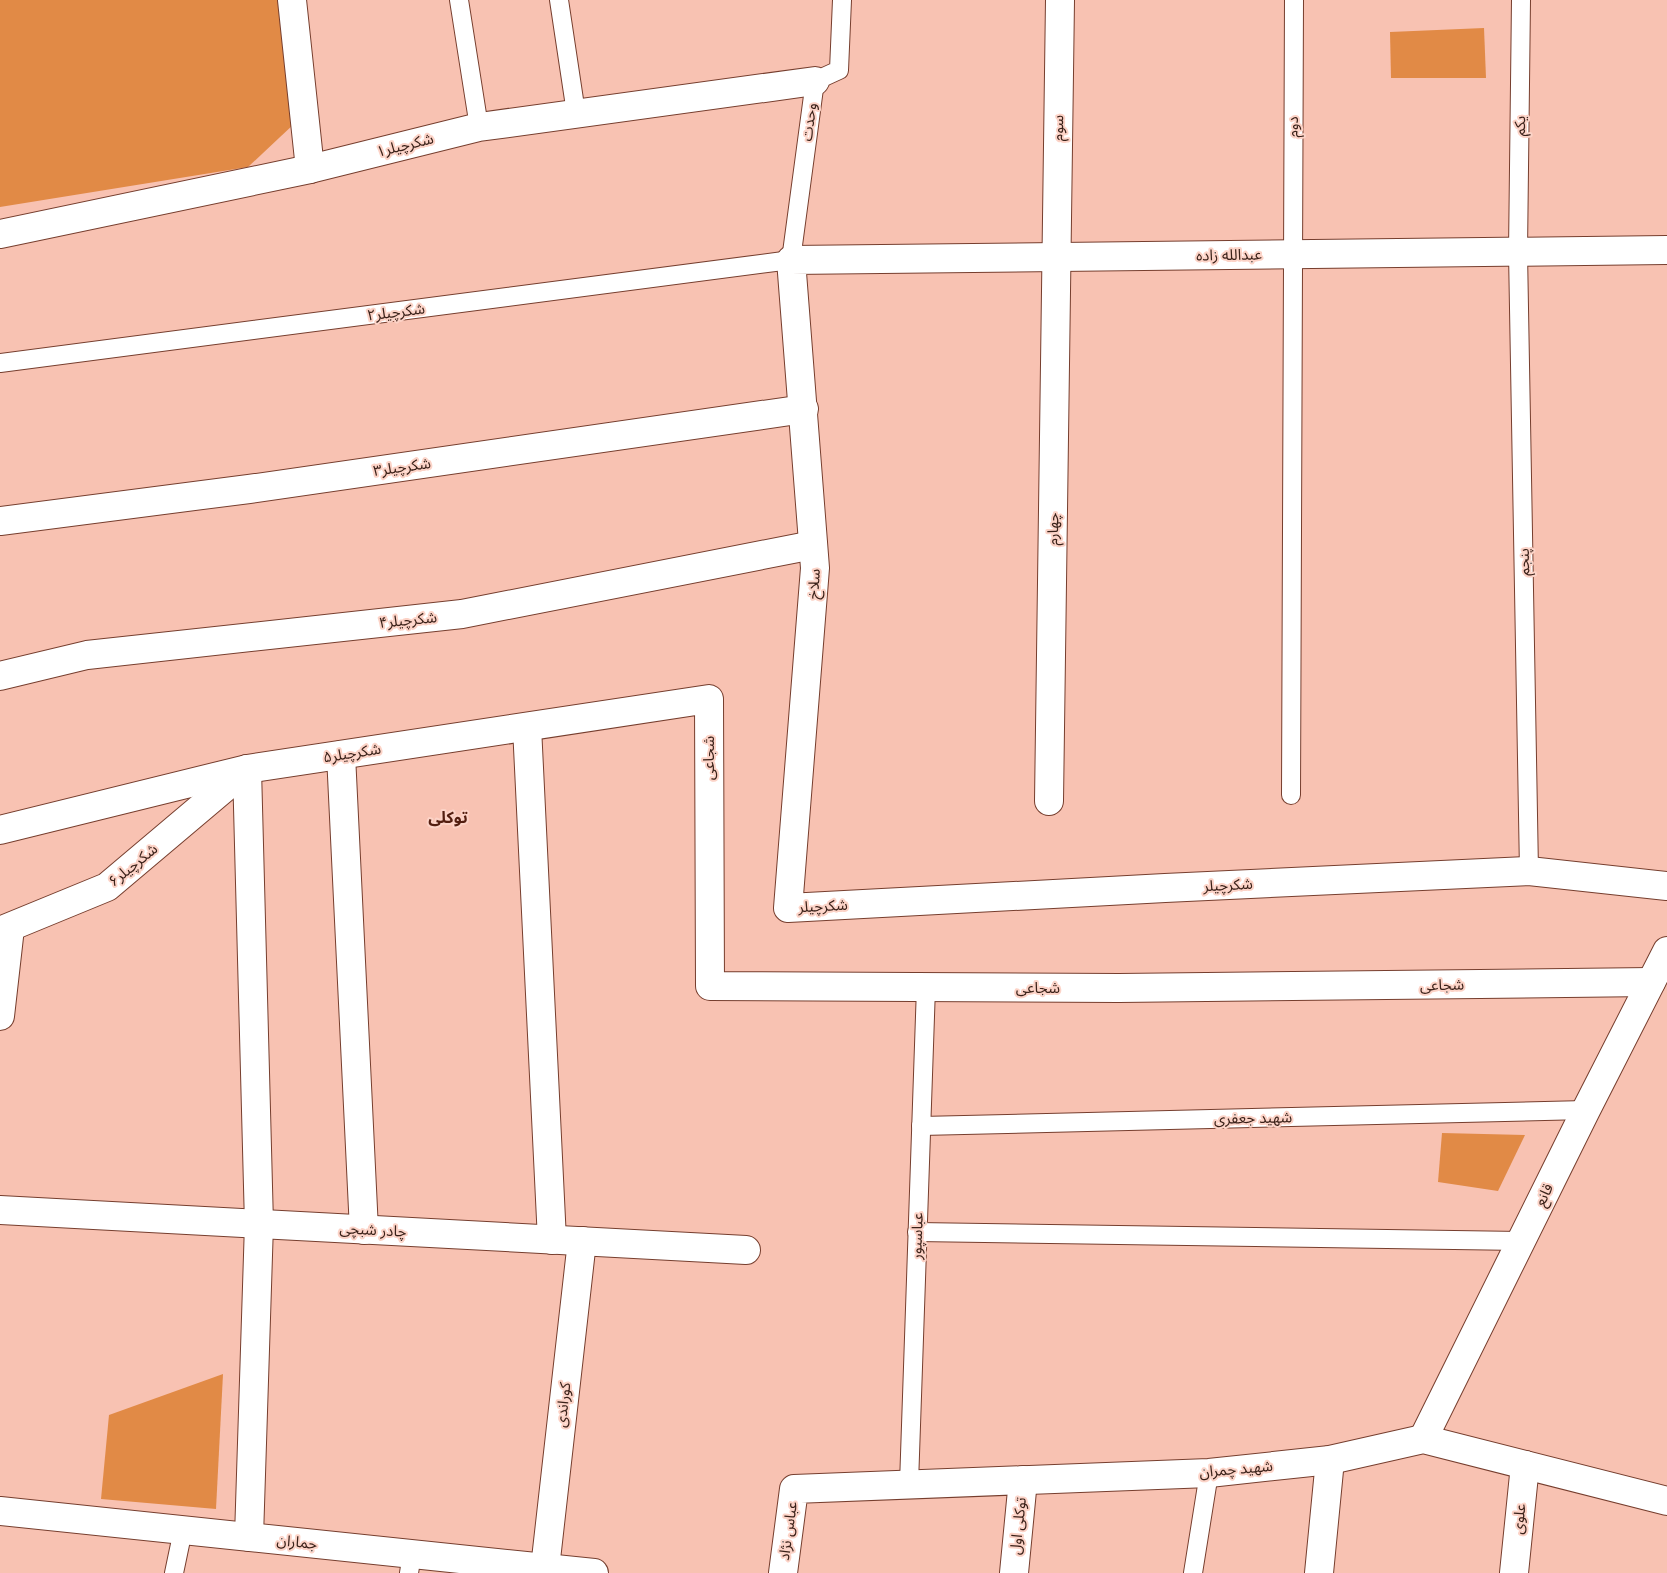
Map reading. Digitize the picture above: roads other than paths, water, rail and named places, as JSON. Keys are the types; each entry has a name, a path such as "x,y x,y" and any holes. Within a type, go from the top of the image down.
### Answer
{"street":[{"path":"292,0 310,169"},
{"name":"سوم","path":"1057,257 1060,0"},
{"name":"شکرچیلر۱","path":"0,234 310,169 479,126 815,80"},
{"name":"عبدالله زاده","path":"792,260 1667,250"},
{"name":"چهارم","path":"1049,801 1057,257"},
{"name":"سلاخ","path":"788,908 815,568 792,260"},
{"name":"شکرچیلر۳","path":"0,521 249,489 804,409"},
{"name":"شکرچیلر۴","path":"0,676 87,655 462,614 814,545"},
{"name":"شکرچیلر۵","path":"0,830 248,769 709,699"},
{"name":"شجاعی","path":"709,699 710,986 1129,988 1652,982"},
{"path":"527,727 552,1240"},
{"path":"340,755 364,1230"},
{"path":"248,769 259,1224 248,1537"},
{"name":"شکرچیلر۶","path":"5,930 107,887 248,769"},
{"name":"شکرچیلر","path":"788,908 1529,871 1667,886"},
{"path":"0,1016 5,930"},
{"name":"قانع","path":"1423,1439 1586,1110 1667,952"},
{"name":"چادر شبچی","path":"0,1210 746,1250"},
{"name":"کوراندی","path":"545,1568 582,1241"},
{"name":"شهید چمران","path":"794,1489 1209,1473 1330,1460 1423,1439 1667,1500"},
{"path":"1319,1573 1330,1460"},
{"name":"علوی","path":"1514,1573 1525,1465"},
{"name":"توکلی اول","path":"1014,1573 1023,1480"},
{"name":"عباس نژاد","path":"783,1573 794,1489"},
{"name":"جماران","path":"0,1511 248,1537 411,1564 545,1568 594,1573"}],"lane":[{"path":"459,0 479,126"},
{"path":"559,0 576,113"},
{"path":"815,80 839,70 842,0"},
{"name":"دوم","path":"1291,795 1294,0"},
{"name":"یکم","path":"1518,252 1521,0"},
{"name":"وحدت","path":"792,260 815,80"},
{"name":"پنجم","path":"1518,252 1529,871"},
{"name":"شکرچیلر۲","path":"0,363 792,260"},
{"name":"عباسپور","path":"909,1484 926,987"},
{"name":"شهید جعفری","path":"921,1126 1586,1110"},
{"path":"917,1232 1521,1241"},
{"path":"1193,1573 1209,1473"},
{"path":"174,1573 182,1530"}],"district":[{"name":"توکلی","path":"448,818"}]}
